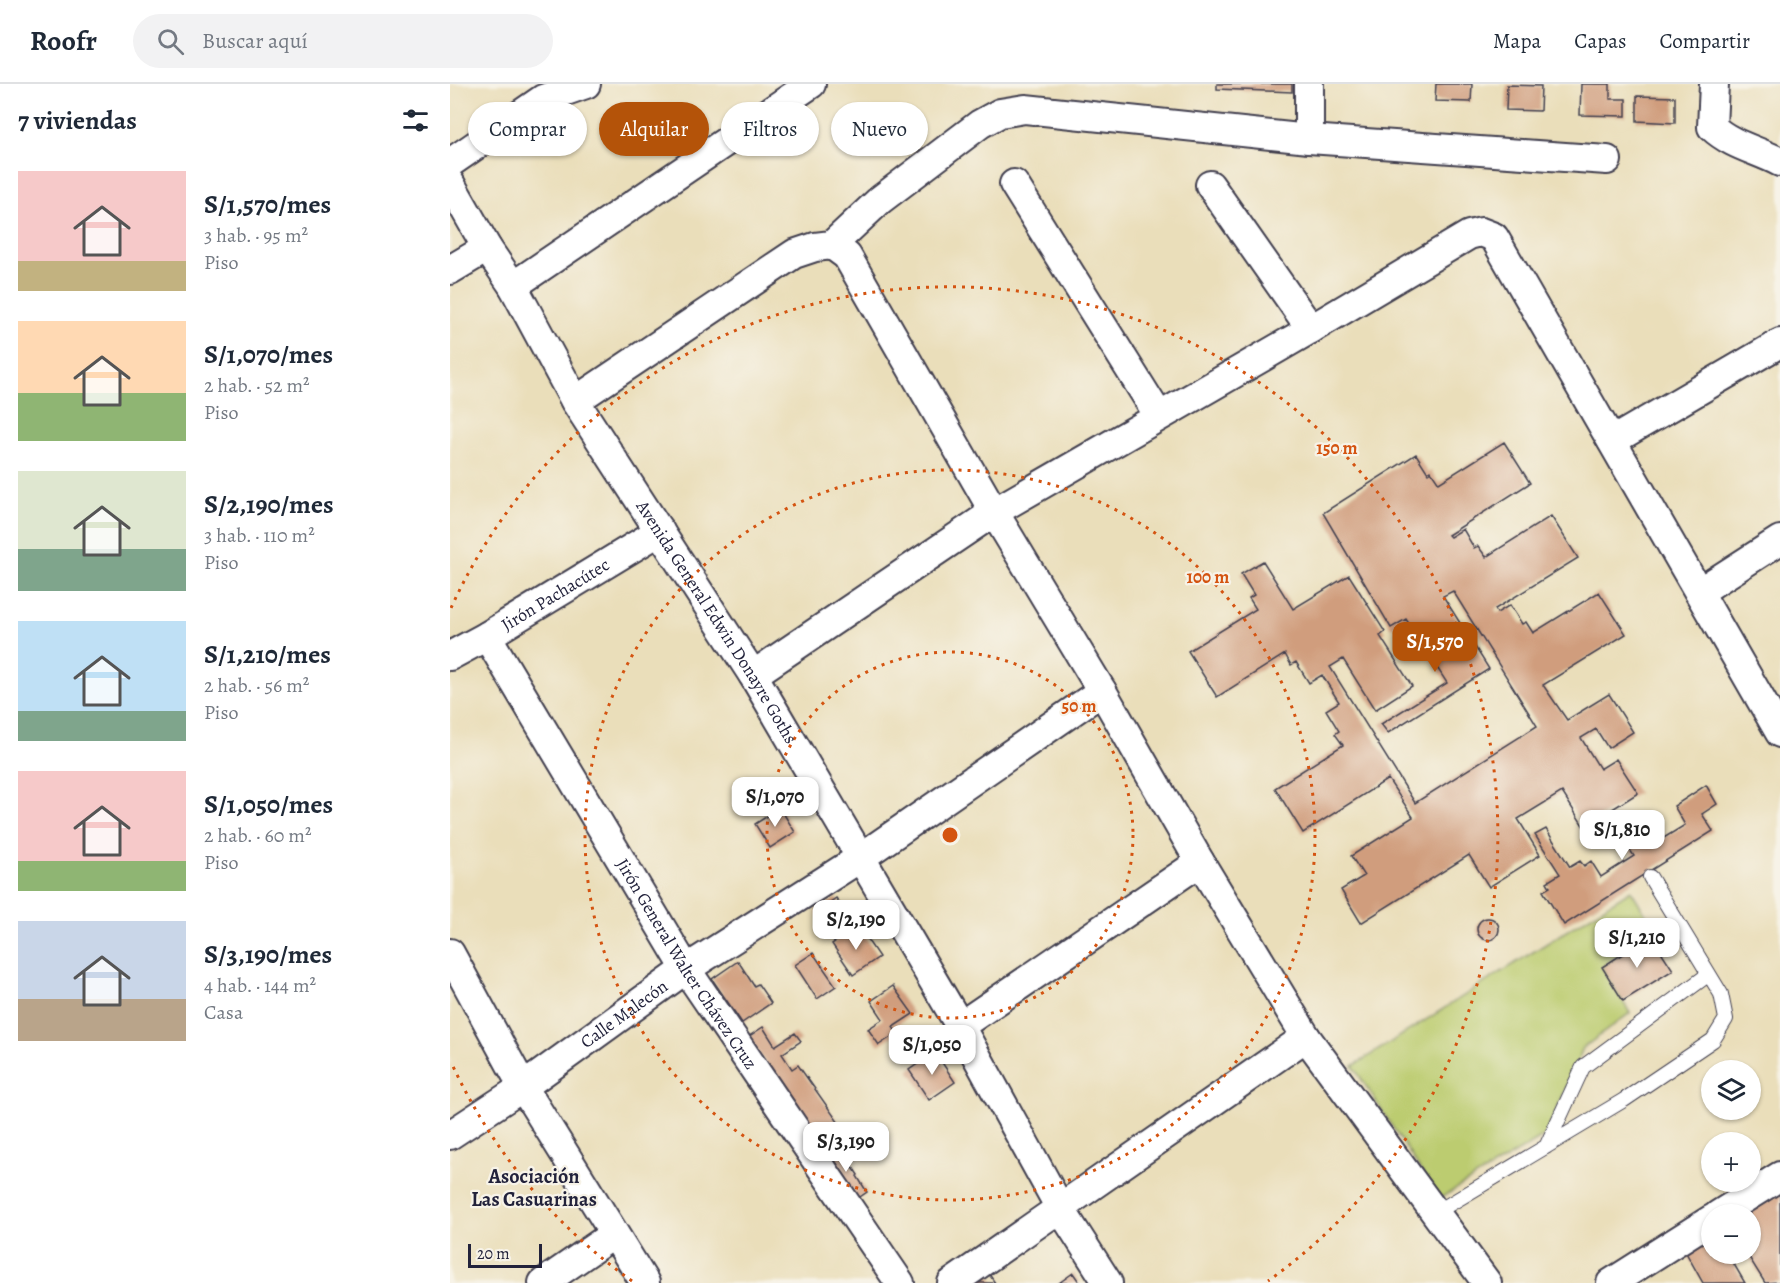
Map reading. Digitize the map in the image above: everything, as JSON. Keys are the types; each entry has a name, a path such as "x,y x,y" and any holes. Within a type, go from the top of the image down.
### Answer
{"street":[{"path":"450,163 543,99 586,84"},
{"path":"513,286 811,84"},
{"path":"1309,84 1309,139"},
{"path":"1714,84 1712,127 1735,143 1780,162"},
{"path":"575,401 794,254 815,247 832,245 880,200 981,124 1000,113 1025,109 1309,139 1607,160"},
{"name":"Avenida General Edwin Donayre Goths","path":"450,183 487,248 513,286 575,401 753,675 960,1026 1060,1208 1108,1283"},
{"path":"1014,184 1159,416"},
{"path":"1210,185 1311,329"},
{"path":"753,675 994,512 1469,235 1481,232 1494,237 1780,733"},
{"path":"832,245 847,256 994,512 1306,1037 1487,1283"},
{"path":"450,270 487,248"},
{"path":"1612,441 1780,343"},
{"name":"Jirón Pachacútec","path":"450,656 660,531"},
{"path":"1699,592 1780,540"},
{"name":"Jirón General Walter Chávez Cruz","path":"487,636 686,969 900,1283"},
{"name":"Calle Malecón","path":"450,1135 523,1086 686,969 860,858 1102,691"},
{"path":"960,1026 1200,862"},
{"path":"450,952 523,1086 645,1283"},
{"path":"952,1283 1306,1037"},
{"path":"1735,1204 1780,1176"},
{"path":"1611,1283 1701,1226"},
{"path":"543,1283 614,1234"}],"lane":[{"path":"1435,1213 1624,1100 1713,1040 1726,1018 1721,994 1650,878"},
{"path":"1546,1147 1583,1067 1709,974"}],"green space":[{"path":"1631,890 1656,931 1602,967 1630,1013 1583,1048 1546,1135 1439,1199 1353,1066"}],"building":[{"path":"1217,84 1292,84 1292,92 1217,89"},
{"path":"1436,84 1472,84 1471,102 1435,101"},
{"path":"1581,84 1610,84 1610,99 1626,99 1626,116 1580,115"},
{"path":"1507,85 1541,86 1540,111 1506,110"},
{"path":"1637,96 1675,97 1675,123 1637,121"},
{"path":"1504,442 1530,483 1448,535 1450,537 1463,529 1474,548 1478,546 1486,557 1551,516 1578,558 1495,609 1497,613 1510,605 1522,624 1526,622 1533,633 1599,592 1626,634 1543,685 1567,720 1609,694 1633,732 1608,748 1596,729 1581,738 1600,769 1616,759 1638,793 1584,827 1562,792 1518,819 1540,855 1489,887 1469,855 1361,923 1341,890 1364,876 1351,856 1413,817 1388,779 1303,833 1275,788 1343,745 1335,734 1339,731 1326,710 1339,702 1322,675 1309,683 1296,662 1291,665 1285,654 1217,697 1188,651 1256,609 1249,598 1254,595 1241,574 1263,561 1293,609 1349,575 1385,632 1380,636 1412,686 1375,710 1343,659 1330,667 1415,803 1537,726 1453,591 1443,596 1489,669 1388,733 1381,724 1447,683 1406,619 1391,628 1323,513 1416,454 1428,473 1431,471 1439,483"},
{"path":"1706,785 1717,804 1702,814 1713,831 1564,925 1543,891 1550,887 1547,882 1560,874 1535,835 1546,829 1570,867 1580,861 1584,866 1591,861 1601,877 1634,856 1624,841 1644,828 1647,833 1652,831 1655,837 1651,840 1654,844 1685,825 1674,806"},
{"path":"780,808 795,832 770,848 755,824"},
{"path":"836,898 851,920 831,933 816,912"},
{"path":"1488,918 1496,921 1499,929 1496,937 1488,940 1480,937 1477,929 1480,921"},
{"path":"858,926 879,957 853,975 832,944"},
{"path":"1651,936 1673,970 1623,1001 1602,967"},
{"path":"813,953 836,986 817,999 795,965"},
{"path":"738,961 754,986 758,984 771,1003 742,1023 712,979"},
{"path":"893,986 913,1014 893,1027 897,1033 879,1045 868,1029 883,1019 871,1001"},
{"path":"763,1027 775,1046 795,1033 801,1041 782,1054 792,1069 798,1065 841,1126 818,1142 748,1037"},
{"path":"935,1052 955,1082 929,1100 909,1070"},
{"path":"839,1146 867,1192 854,1201 824,1155"},
{"path":"1780,1193 1780,1282 1765,1283 1753,1264 1761,1264 1761,1205"},
{"path":"1701,1239 1701,1264 1734,1264 1745,1283 1703,1283 1684,1249"},
{"path":"983,1265 995,1283 959,1283"},
{"path":"1073,1273 1080,1283 1059,1283"}],"district":[{"name":"Asociación Las Casuarinas","path":"534,1188"}]}
